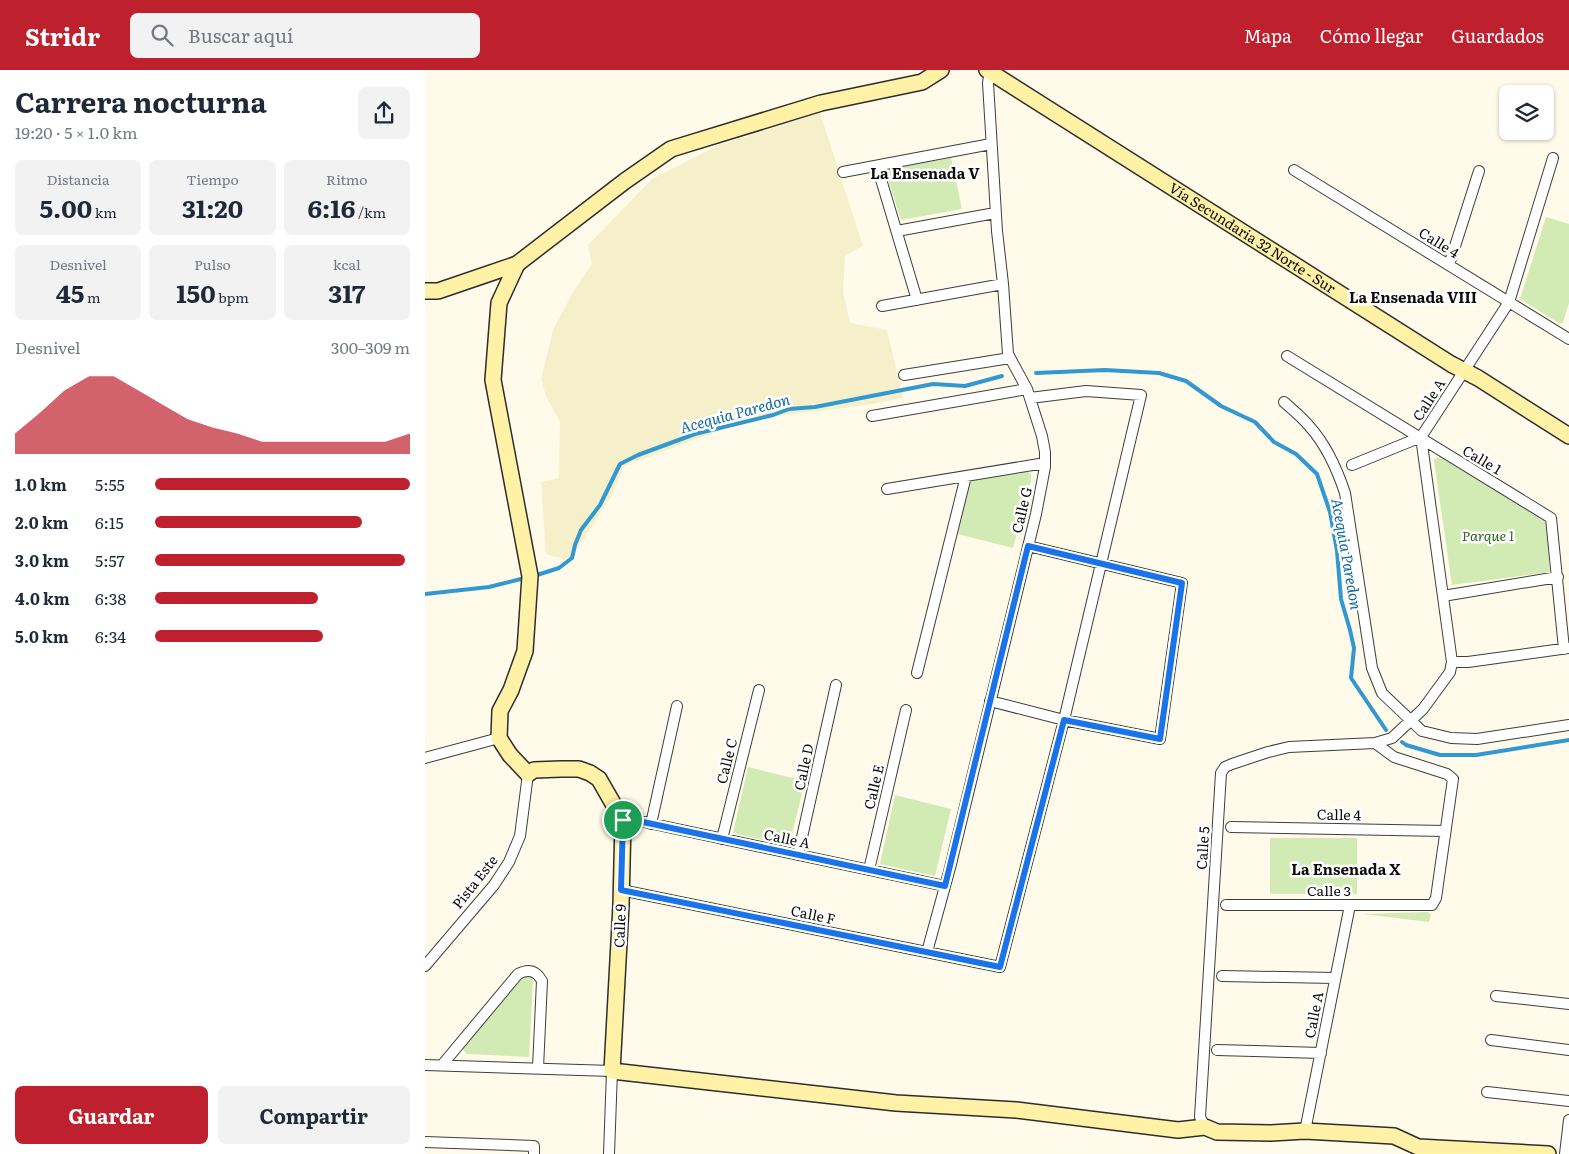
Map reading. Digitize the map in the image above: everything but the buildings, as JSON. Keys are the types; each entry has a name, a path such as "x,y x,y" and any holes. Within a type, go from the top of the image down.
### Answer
{"street":[{"path":"425,291 438,291 517,264 625,181 671,149 821,103 922,82 941,70"},
{"name":"Calle G","path":"927,952 945,886 1028,546 1042,487 1045,463 1042,436 1028,394 1007,354 1003,284 995,214 988,83 989,70"},
{"name":"Vía Secundaria 32 Norte - Sur","path":"989,70 1569,436"},
{"path":"843,172 991,144"},
{"name":"Calle A","path":"1452,662 1421,437 1509,302 1553,158"},
{"path":"877,166 917,300"},
{"name":"Calle 4","path":"1294,170 1569,337"},
{"path":"1449,265 1479,171"},
{"path":"897,231 995,214"},
{"path":"517,264 499,303 493,380 530,576 525,651 511,690 500,711 499,738 528,774 534,770 561,769 579,769 590,773 599,779 623,820"},
{"path":"882,306 1003,284"},
{"name":"Calle 1","path":"1287,356 1551,518 1567,648"},
{"path":"904,375 1010,358"},
{"path":"872,416 1028,394 1086,391 1141,395 1064,720"},
{"path":"1284,402 1310,427 1338,472 1345,493 1372,668 1382,692 1423,731 1451,738 1477,739 1569,725"},
{"path":"1352,465 1421,437"},
{"path":"887,489 1045,463"},
{"path":"917,673 966,476"},
{"path":"990,701 1064,720 1160,739 1182,583 1028,546"},
{"path":"1443,596 1558,577"},
{"path":"1411,721 1423,709 1450,672 1452,662 1468,662 1567,648"},
{"name":"Calle D","path":"798,855 836,685"},
{"name":"Calle C","path":"722,839 759,690"},
{"path":"651,824 677,706"},
{"name":"Calle E","path":"869,870 907,710"},
{"name":"Calle F","path":"621,890 1000,967 1064,720"},
{"name":"Calle 5","path":"1205,1127 1200,1117 1221,773 1225,767 1232,764 1289,747 1375,743 1392,738 1411,721"},
{"path":"425,758 499,738"},
{"path":"1375,743 1394,757 1447,774 1453,779 1445,831"},
{"name":"Pista Este","path":"425,966 494,885 509,862 520,836 528,774"},
{"name":"Calle A","path":"623,820 651,824 945,886"},
{"name":"Calle 9","path":"609,1154 623,820"},
{"name":"Calle 4","path":"1231,827 1445,831"},
{"name":"Calle 3","path":"1226,904 1432,905 1436,898 1445,831"},
{"name":"Calle A","path":"1305,1131 1350,905"},
{"path":"442,1066 518,974 525,971 533,971 538,974 541,980 538,1068"},
{"path":"1222,976 1335,978"},
{"path":"1496,996 1569,1004"},
{"path":"1491,1040 1569,1050"},
{"path":"1217,1050 1321,1053"},
{"path":"425,1064 612,1071 896,1103 1016,1110 1178,1130 1205,1127 1217,1132 1271,1133 1305,1131 1394,1136 1418,1147 1548,1154"},
{"path":"1487,1092 1569,1100"},
{"path":"1565,1154 1569,1120"},
{"path":"425,1142 534,1146 534,1154"}],"shaded area":[{"path":"820,113 863,246 845,256 843,293 850,323 887,330 903,398 860,406 748,420 624,466 612,495 569,561 546,554 541,482 559,478 560,422 546,396 541,379 553,330 573,292 592,264 588,245 652,179 719,145"}],"green space":[{"path":"951,158 962,209 901,220 887,176 889,169"},
{"path":"1546,217 1569,224 1569,303 1563,322 1560,324 1520,299"},
{"name":"Parque 1","path":"1440,456 1546,521 1550,572 1452,585 1434,460"},
{"path":"1026,471 1031,474 1031,481 1013,548 958,534 968,481"},
{"path":"748,767 805,781 789,846 733,833"},
{"path":"895,795 951,809 935,876 880,864"},
{"path":"1270,838 1357,838 1357,894 1270,894"},
{"path":"1427,912 1431,914 1429,922 1363,914"},
{"path":"521,975 530,976 533,980 529,1057 467,1054 461,1047"}],"waterway":[{"name":"Acequia Paredon","path":"1036,373 1105,370 1159,373 1186,381 1221,406 1255,422 1274,442 1296,454 1317,474 1330,512 1337,551 1341,599 1354,648 1351,678 1386,730"},
{"name":"Acequia Paredon","path":"537,575 559,568 572,558 581,530 600,505 620,464 638,455 695,434 773,415 789,409 815,407 933,384 965,386 1002,376"},
{"name":"Acequia Paredon","path":"425,594 489,587 521,579"},
{"name":"Acequia Paredon","path":"1402,742 1406,745 1440,755 1476,755 1569,740"}],"district":[{"name":"La Ensenada V","path":"925,174"},
{"name":"La Ensenada VIII","path":"1413,298"},
{"name":"La Ensenada X","path":"1346,870"}],"route":[{"path":"1028,546 1182,583 1160,739 1064,720 1000,967 621,890 623,820 643,822 945,886 1028,546"}]}
